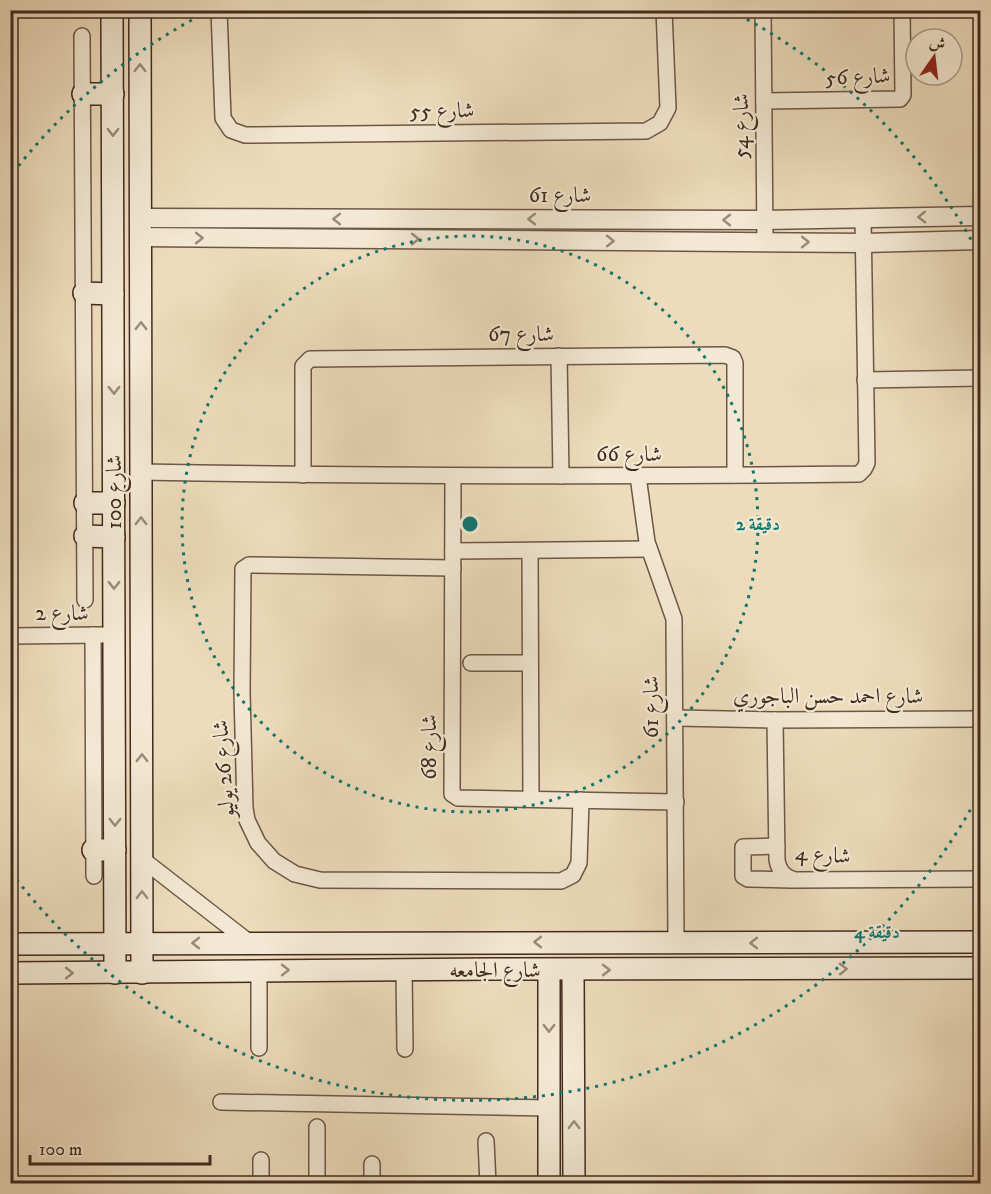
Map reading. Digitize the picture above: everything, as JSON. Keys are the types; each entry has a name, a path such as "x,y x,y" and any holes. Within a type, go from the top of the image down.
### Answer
{"main road":[{"name":"شارع 100","path":"140,10 142,973"},
{"name":"شارع 100","path":"108,16 113,94 114,537 104,635 115,790 115,973"},
{"path":"83,94 113,94"},
{"path":"84,293 113,294"},
{"path":"113,352 141,352"},
{"path":"85,503 114,503"},
{"path":"85,536 114,537"},
{"path":"115,790 142,791"},
{"path":"93,850 115,850"},
{"name":"شارع الجامعه","path":"10,944 981,942"},
{"path":"490,943 490,969"},
{"path":"796,943 797,970"},
{"name":"شارع الجامعه","path":"10,973 981,968"},
{"path":"549,970 549,1184"},
{"path":"573,970 574,1184"}],"street":[{"name":"شارع 55","path":"219,10 223,118 231,130 245,135 646,131 660,123 668,108 664,10"},
{"name":"شارع 54","path":"763,10 765,242"},
{"name":"شارع 56","path":"764,101 900,99 903,95 902,10"},
{"path":"82,36 85,600"},
{"name":"شارع 61","path":"140,228 981,216"},
{"name":"شارع 66","path":"141,472 453,476 859,474 867,463 863,218"},
{"name":"شارع 61","path":"140,228 765,242 864,243 981,240"},
{"path":"559,356 561,476"},
{"name":"شارع 67","path":"303,475 303,366 310,359 730,356 735,363 735,476"},
{"path":"865,380 981,378"},
{"name":"شارع 68","path":"453,476 452,794 458,798 676,802"},
{"name":"شارع 61","path":"638,476 649,549 674,619 676,942"},
{"path":"453,551 649,549"},
{"path":"530,550 531,800"},
{"name":"شارع 26 يوليو","path":"453,568 249,565 243,569 242,692 245,808 258,843 274,861 296,874 320,880 561,881 573,875 579,863 581,800"},
{"path":"94,876 93,850 104,635"},
{"name":"شارع 2","path":"10,636 104,635"},
{"path":"471,663 530,663"},
{"name":"شارع احمد حسن الباجوري","path":"675,718 775,720 981,718"},
{"name":"شارع 4","path":"775,720 778,866 784,876 795,880 981,879"},
{"path":"777,846 743,847 742,876 748,879 795,880"},
{"path":"142,859 250,943"},
{"path":"404,970 405,1049"},
{"path":"259,971 259,1048"},
{"path":"220,1102 549,1108"},
{"path":"317,1127 317,1184"},
{"path":"486,1141 488,1184"},
{"path":"261,1160 261,1184"},
{"path":"372,1164 372,1184"}]}
